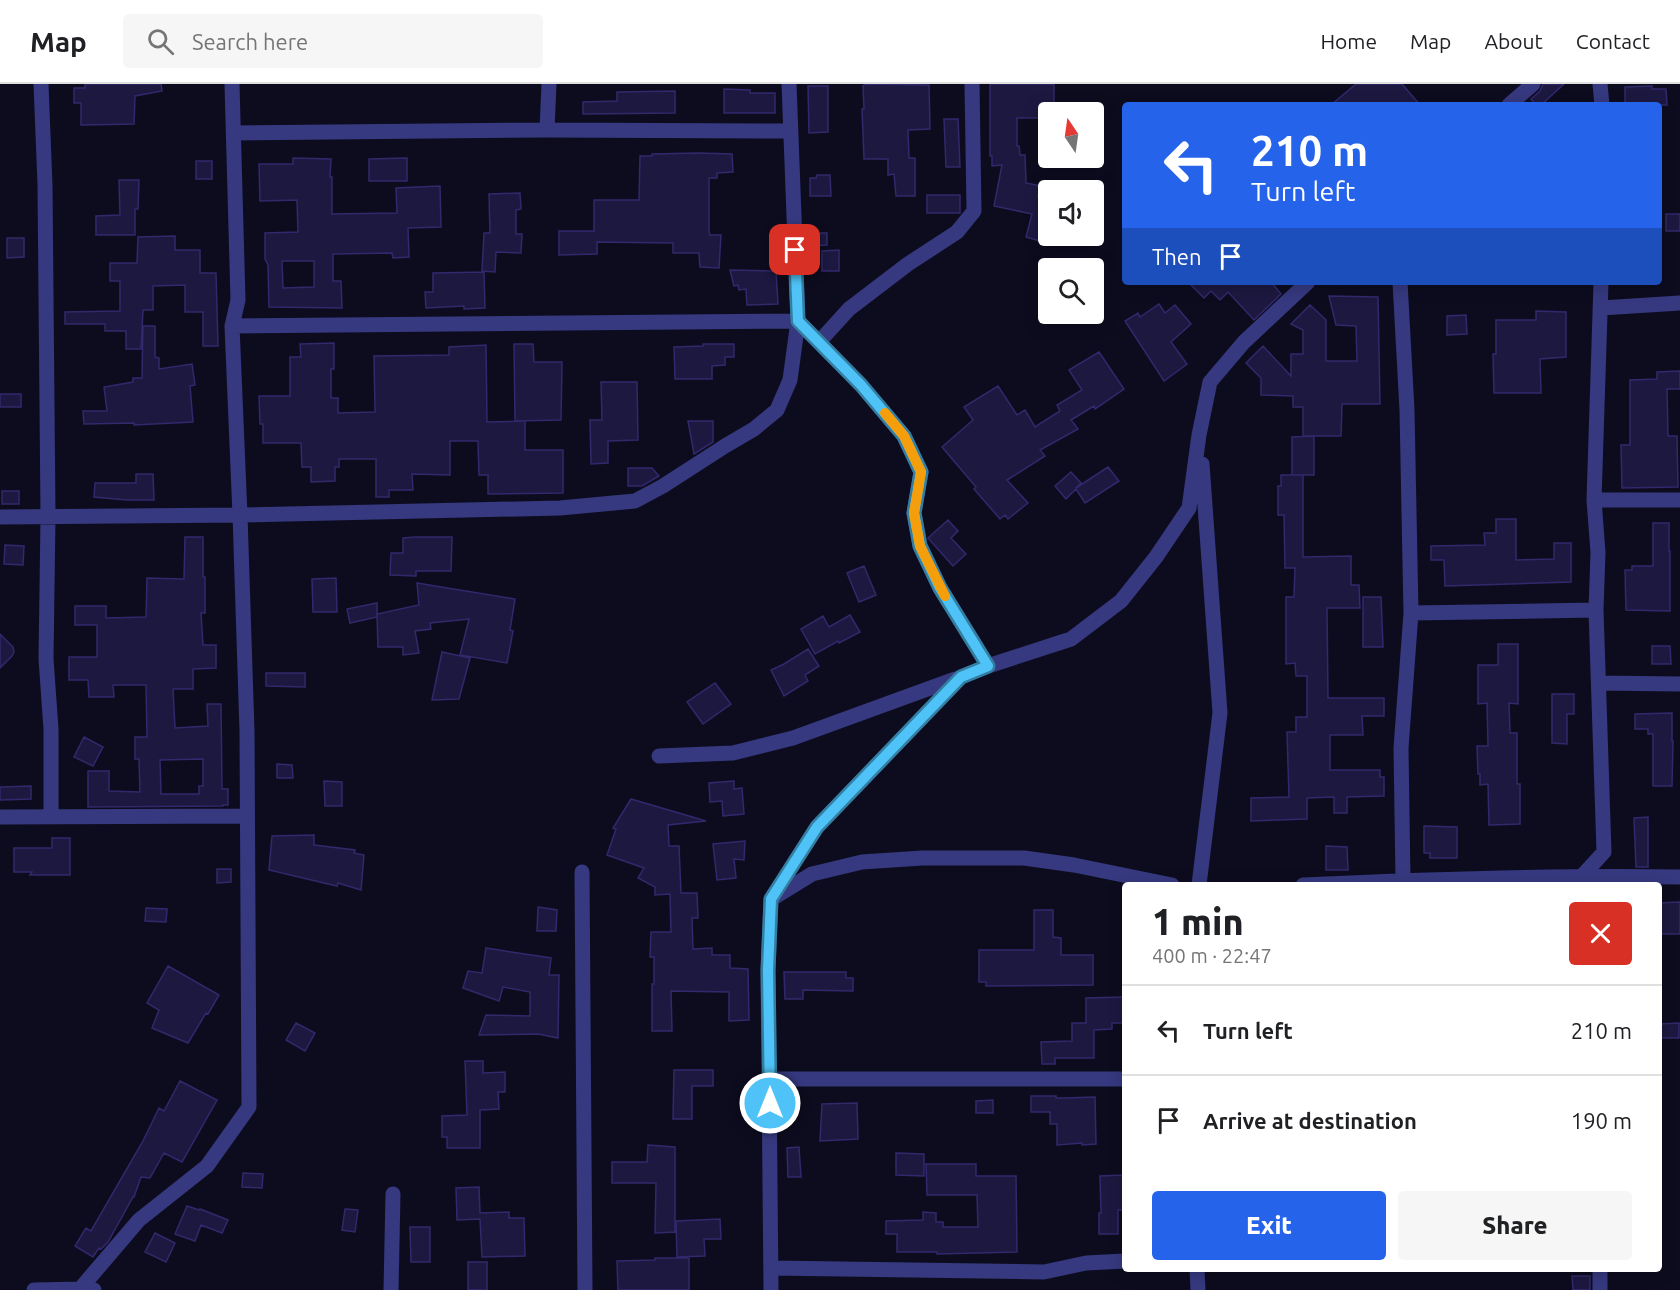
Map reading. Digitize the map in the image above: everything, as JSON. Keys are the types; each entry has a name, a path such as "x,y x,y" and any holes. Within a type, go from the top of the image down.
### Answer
{"street":[{"path":"41,84 45,185 48,516 46,659 51,729 51,817"},
{"path":"34,1290 87,1289 139,1220 207,1166 249,1107 247,731 232,326 238,300 232,84"},
{"path":"547,130 549,84"},
{"path":"0,517 240,515 560,508 635,501 754,429 777,410 790,380 798,321 789,84"},
{"path":"819,342 849,309 908,264 957,232 974,211 972,84"},
{"path":"1512,102 1533,84"},
{"path":"1600,84 1602,102"},
{"path":"234,133 547,130 790,131"},
{"path":"659,756 733,753 793,738 988,666 1071,639 1121,601 1156,557 1189,508 1199,435 1210,382 1244,342 1305,285"},
{"path":"1400,285 1407,410 1411,613 1401,748 1403,880"},
{"path":"1581,880 1604,852 1596,610 1598,552 1594,501 1601,285"},
{"path":"1601,308 1680,303"},
{"path":"232,326 798,321 861,385 904,436 921,472 914,513 920,546 940,588 988,666"},
{"path":"1199,435 1220,714 1199,882"},
{"path":"1594,501 1680,500"},
{"path":"1411,613 1596,610"},
{"path":"771,1290 768,970 771,899 817,827 961,677"},
{"path":"1599,683 1680,684"},
{"path":"0,817 247,816"},
{"path":"771,899 812,874 862,862 921,858 1024,858 1074,865 1157,882"},
{"path":"582,872 585,1290"},
{"path":"1363,882 1680,877"},
{"path":"769,1079 1122,1079"},
{"path":"391,1290 393,1194"},
{"path":"771,1268 1044,1272 1086,1263 1122,1261"},
{"path":"1197,1272 1198,1290"},
{"path":"1600,1272 1600,1290"}],"building":[{"path":"85,84 161,84 162,91 135,96 134,124 81,125 81,103 74,103 74,88 85,88"},
{"path":"865,84 929,85 930,129 908,130 909,158 915,158 915,196 896,196 894,174 888,175 888,159 864,159 862,109 864,109 863,86"},
{"path":"990,84 1054,84 1054,102 1038,102 1038,118 1017,118 1017,146 1019,146 1020,155 1025,155 1026,183 1038,185 1038,240 1026,237 1032,214 994,206 1002,165 992,166 992,156 990,156"},
{"path":"1356,84 1402,84 1417,102 1335,102"},
{"path":"1543,84 1564,84 1544,102 1534,102 1531,99 1540,91"},
{"path":"808,86 828,86 828,132 809,133"},
{"path":"1652,86 1652,89 1666,89 1667,105 1662,105 1662,102 1625,102 1625,87"},
{"path":"724,89 750,90 750,93 775,93 775,113 724,113"},
{"path":"675,91 675,113 583,114 583,102 617,101 617,92"},
{"path":"944,119 958,119 960,167 946,167"},
{"path":"732,154 733,172 717,173 717,178 709,178 709,232 710,235 721,235 719,268 700,267 699,253 673,253 673,243 597,242 597,254 559,255 559,231 594,231 594,200 639,200 640,156"},
{"path":"293,158 331,159 332,214 397,213 396,188 440,186 441,227 408,228 409,257 393,258 392,253 333,254 333,281 341,281 342,308 269,307 265,233 298,232 297,200 260,201 259,164 293,164","holes":["282,261 314,261 314,287 283,288"]},
{"path":"407,158 407,181 369,181 369,159"},
{"path":"196,161 212,161 212,179 196,179"},
{"path":"817,175 830,175 831,196 810,196 810,178 816,178"},
{"path":"119,180 139,180 138,209 135,209 135,235 96,235 96,216 120,215"},
{"path":"520,193 521,209 516,210 516,234 522,234 521,253 496,252 495,272 482,271 484,233 490,233 489,194"},
{"path":"927,195 960,195 960,213 927,213"},
{"path":"1666,214 1680,214 1680,231 1666,231"},
{"path":"810,233 827,233 827,245 810,246"},
{"path":"175,236 175,250 200,250 200,273 216,273 218,346 203,346 203,312 185,312 185,285 153,286 153,310 143,310 141,349 126,349 126,331 105,331 105,324 65,324 65,312 120,311 120,281 110,281 110,263 137,263 138,237"},
{"path":"7,238 24,238 24,257 7,258"},
{"path":"839,250 839,271 822,271 822,251"},
{"path":"730,270 776,271 778,304 747,305 746,289 739,290 738,285 734,286"},
{"path":"484,272 485,308 464,309 464,306 426,308 425,292 433,292 433,273"},
{"path":"1191,285 1274,285 1281,294 1254,320 1228,292 1220,300 1211,291 1204,298"},
{"path":"1329,296 1378,297 1380,404 1342,404 1341,436 1303,436 1303,407 1293,407 1293,396 1261,395 1261,378 1246,363 1263,346 1291,376 1291,354 1303,354 1303,330 1291,324 1310,305 1326,320 1326,361 1357,361 1356,326 1336,325"},
{"path":"1159,304 1165,313 1175,305 1191,324 1171,342 1187,364 1164,381 1125,321 1138,313 1140,317"},
{"path":"1536,311 1566,312 1566,357 1540,359 1541,393 1494,393 1493,354 1496,354 1496,320 1536,320"},
{"path":"1466,315 1467,334 1447,335 1447,316"},
{"path":"143,326 155,326 155,357 159,358 159,369 192,364 195,385 190,386 193,422 134,425 134,423 84,424 83,411 107,411 104,387 133,382 133,378 142,378"},
{"path":"334,343 331,398 338,398 338,413 375,412 374,356 449,355 449,347 486,345 487,422 525,421 525,450 563,450 563,493 488,494 488,475 479,475 478,441 450,441 450,475 412,474 413,490 389,490 389,497 376,497 376,459 339,459 339,467 335,467 335,481 311,482 311,467 302,467 301,443 263,443 259,396 290,396 290,357 301,357 300,344"},
{"path":"514,344 533,344 534,362 562,362 561,420 515,421"},
{"path":"703,344 734,344 734,357 725,357 725,365 712,366 712,379 675,379 674,347 703,346"},
{"path":"1099,352 1124,389 1095,409 1094,406 1071,420 1078,429 1040,450 1045,456 1007,480 1028,503 1008,519 1005,515 1000,519 942,447 973,420 964,407 998,386 1017,415 1025,410 1035,427 1060,411 1057,405 1082,390 1069,370"},
{"path":"1680,371 1680,389 1667,389 1668,436 1677,436 1678,487 1622,488 1621,445 1630,445 1630,380 1657,379 1657,372"},
{"path":"601,382 637,382 638,440 608,441 608,463 591,464 590,420 602,420"},
{"path":"0,394 21,394 21,407 0,407"},
{"path":"688,421 713,421 713,442 694,454"},
{"path":"1314,436 1314,475 1303,475 1303,557 1351,556 1351,585 1359,585 1360,608 1327,608 1328,698 1384,698 1384,716 1362,716 1363,735 1330,735 1330,770 1380,770 1380,777 1384,777 1384,796 1347,797 1347,813 1334,813 1334,797 1307,798 1307,819 1251,821 1251,798 1289,797 1287,732 1296,732 1296,717 1307,717 1307,676 1296,676 1295,663 1286,664 1286,597 1294,597 1295,568 1285,568 1284,515 1278,515 1278,486 1281,486 1281,475 1292,475 1292,437"},
{"path":"1108,467 1119,481 1085,503 1076,489 1066,499 1055,486 1071,472 1081,483 1076,488"},
{"path":"628,468 652,468 659,476 642,486 628,486"},
{"path":"136,474 153,474 154,500 94,497 95,483 136,483"},
{"path":"2,491 19,491 19,504 2,504"},
{"path":"1496,519 1516,519 1516,560 1554,559 1554,543 1571,543 1571,582 1445,586 1444,560 1431,560 1431,546 1485,545 1484,533 1496,533"},
{"path":"948,520 958,531 951,538 966,554 953,566 928,538"},
{"path":"1653,523 1669,523 1670,611 1626,610 1625,570 1632,570 1632,566 1653,566"},
{"path":"185,537 203,537 205,613 201,613 203,645 216,645 216,668 193,669 193,689 173,689 175,728 208,726 207,704 221,704 222,789 228,789 228,805 88,807 88,771 109,771 109,791 140,792 139,759 135,759 135,737 147,737 146,685 113,685 114,697 89,697 88,680 69,680 69,657 97,657 97,625 75,625 75,606 106,606 106,618 146,617 147,578 184,579","holes":["203,759 203,786 199,786 199,794 161,794 160,760"]},
{"path":"452,537 451,571 416,571 416,576 390,575 391,553 403,553 403,538"},
{"path":"5,545 24,546 23,565 4,564"},
{"path":"864,566 876,595 859,602 847,573"},
{"path":"336,578 337,612 313,612 312,579"},
{"path":"417,583 515,599 510,630 513,631 507,663 460,655 469,619 430,623 431,629 415,631 419,653 403,655 403,647 378,647 377,614 419,605"},
{"path":"1363,597 1381,597 1383,647 1363,647"},
{"path":"377,603 377,617 350,623 347,609"},
{"path":"850,615 860,632 815,654 801,629 823,616 829,627"},
{"path":"0,634 13,647 14,652 0,668"},
{"path":"1498,644 1518,644 1518,704 1509,703 1510,733 1517,733 1520,824 1489,825 1488,784 1480,785 1480,774 1478,774 1477,746 1488,746 1487,703 1478,704 1478,665 1498,665"},
{"path":"1652,646 1670,646 1671,664 1652,664"},
{"path":"808,649 819,666 805,675 808,681 784,696 771,670"},
{"path":"442,652 470,658 459,699 432,700"},
{"path":"266,673 305,673 305,687 266,686"},
{"path":"715,683 731,704 703,724 687,702"},
{"path":"1552,694 1574,694 1574,714 1567,714 1567,744 1552,743"},
{"path":"1672,713 1672,786 1653,786 1653,734 1648,734 1648,729 1635,729 1635,714"},
{"path":"84,737 103,747 93,766 74,757"},
{"path":"277,764 292,765 293,778 277,778"},
{"path":"324,781 342,782 342,806 325,806"},
{"path":"734,781 734,789 742,788 744,814 723,816 722,801 710,802 709,783"},
{"path":"31,786 31,799 0,800 0,787"},
{"path":"631,799 706,821 668,825 669,846 679,846 681,893 697,893 698,918 692,918 693,949 712,948 712,955 730,955 730,968 748,969 749,1020 729,1021 729,992 671,991 672,1031 652,1031 654,957 650,957 651,932 671,932 670,894 655,895 655,887 638,878 644,868 607,855 616,829 613,828"},
{"path":"1648,817 1648,867 1636,867 1634,818"},
{"path":"1424,826 1457,827 1457,858 1430,858 1430,853 1424,853"},
{"path":"314,835 314,845 355,850 354,853 364,855 361,890 338,883 337,886 269,870 272,836"},
{"path":"52,838 70,838 70,875 30,875 32,872 14,872 14,848 52,848"},
{"path":"745,841 744,860 734,859 736,878 717,880 713,844"},
{"path":"1326,846 1347,847 1348,870 1326,870"},
{"path":"217,869 231,869 231,882 217,883"},
{"path":"1680,902 1680,934 1662,934 1662,903"},
{"path":"538,907 557,910 556,931 537,931"},
{"path":"146,908 167,909 166,922 145,921"},
{"path":"1034,910 1053,910 1053,937 1061,938 1061,955 1093,955 1093,985 986,986 986,982 979,982 979,950 1034,950"},
{"path":"486,948 551,958 549,975 559,975 558,1038 538,1034 479,1035 486,1015 530,1016 530,992 503,987 499,1001 463,988 468,971 482,973"},
{"path":"168,966 219,995 188,1043 152,1028 159,1010 147,1003"},
{"path":"784,972 846,972 846,978 853,978 853,991 803,990 803,999 785,999"},
{"path":"1122,997 1122,1023 1112,1023 1112,1029 1094,1030 1094,1058 1055,1058 1055,1064 1042,1064 1041,1042 1072,1041 1072,1023 1086,1023 1086,998"},
{"path":"296,1023 315,1033 305,1051 286,1040"},
{"path":"1679,1023 1679,1038 1662,1038 1662,1024"},
{"path":"465,1061 483,1061 483,1073 505,1072 505,1092 498,1092 499,1109 480,1110 480,1148 447,1148 447,1137 442,1137 442,1116 467,1115"},
{"path":"674,1070 713,1070 713,1086 692,1086 692,1119 673,1119"},
{"path":"180,1081 217,1100 182,1162 164,1153 150,1178 141,1177 134,1197 108,1242 101,1249 99,1248 93,1257 75,1246 86,1228 91,1231 143,1141 159,1108 164,1111"},
{"path":"1031,1096 1095,1097 1096,1144 1057,1145 1057,1124 1050,1124 1050,1112 1031,1112"},
{"path":"993,1100 993,1113 976,1113 976,1101"},
{"path":"857,1103 858,1139 820,1141 822,1104"},
{"path":"648,1145 675,1147 675,1232 655,1233 656,1183 612,1183 612,1162 647,1162"},
{"path":"799,1147 801,1177 788,1177 787,1148"},
{"path":"896,1153 924,1154 924,1176 896,1175"},
{"path":"926,1164 976,1164 976,1176 1016,1176 1017,1252 937,1254 937,1252 897,1252 897,1234 886,1234 886,1221 923,1220 923,1212 936,1213 936,1222 943,1222 943,1227 978,1227 977,1195 927,1195"},
{"path":"243,1173 263,1174 262,1188 242,1187"},
{"path":"1122,1175 1122,1210 1118,1210 1118,1234 1099,1234 1100,1176"},
{"path":"479,1187 480,1213 509,1212 509,1218 524,1218 525,1256 482,1257 480,1219 457,1220 456,1188"},
{"path":"187,1206 228,1220 222,1233 201,1225 195,1241 175,1234"},
{"path":"345,1209 358,1210 355,1232 342,1230"},
{"path":"720,1219 721,1239 704,1239 705,1256 677,1257 676,1221"},
{"path":"410,1227 430,1227 430,1262 411,1262"},
{"path":"155,1233 175,1243 166,1262 145,1252"},
{"path":"655,1258 689,1258 689,1290 618,1290 617,1261 655,1260"},
{"path":"468,1262 487,1262 487,1290 468,1290"},
{"path":"1572,1276 1590,1276 1590,1290 1573,1290"}],"slow traffic":[{"path":"885,413 904,436 921,472 914,513 920,546 945,596"}],"route":[{"path":"770,1103 768,970 771,899 817,827 961,677 988,666 940,588 920,546 914,513 921,472 904,436 861,385 798,321 795,250"}]}
